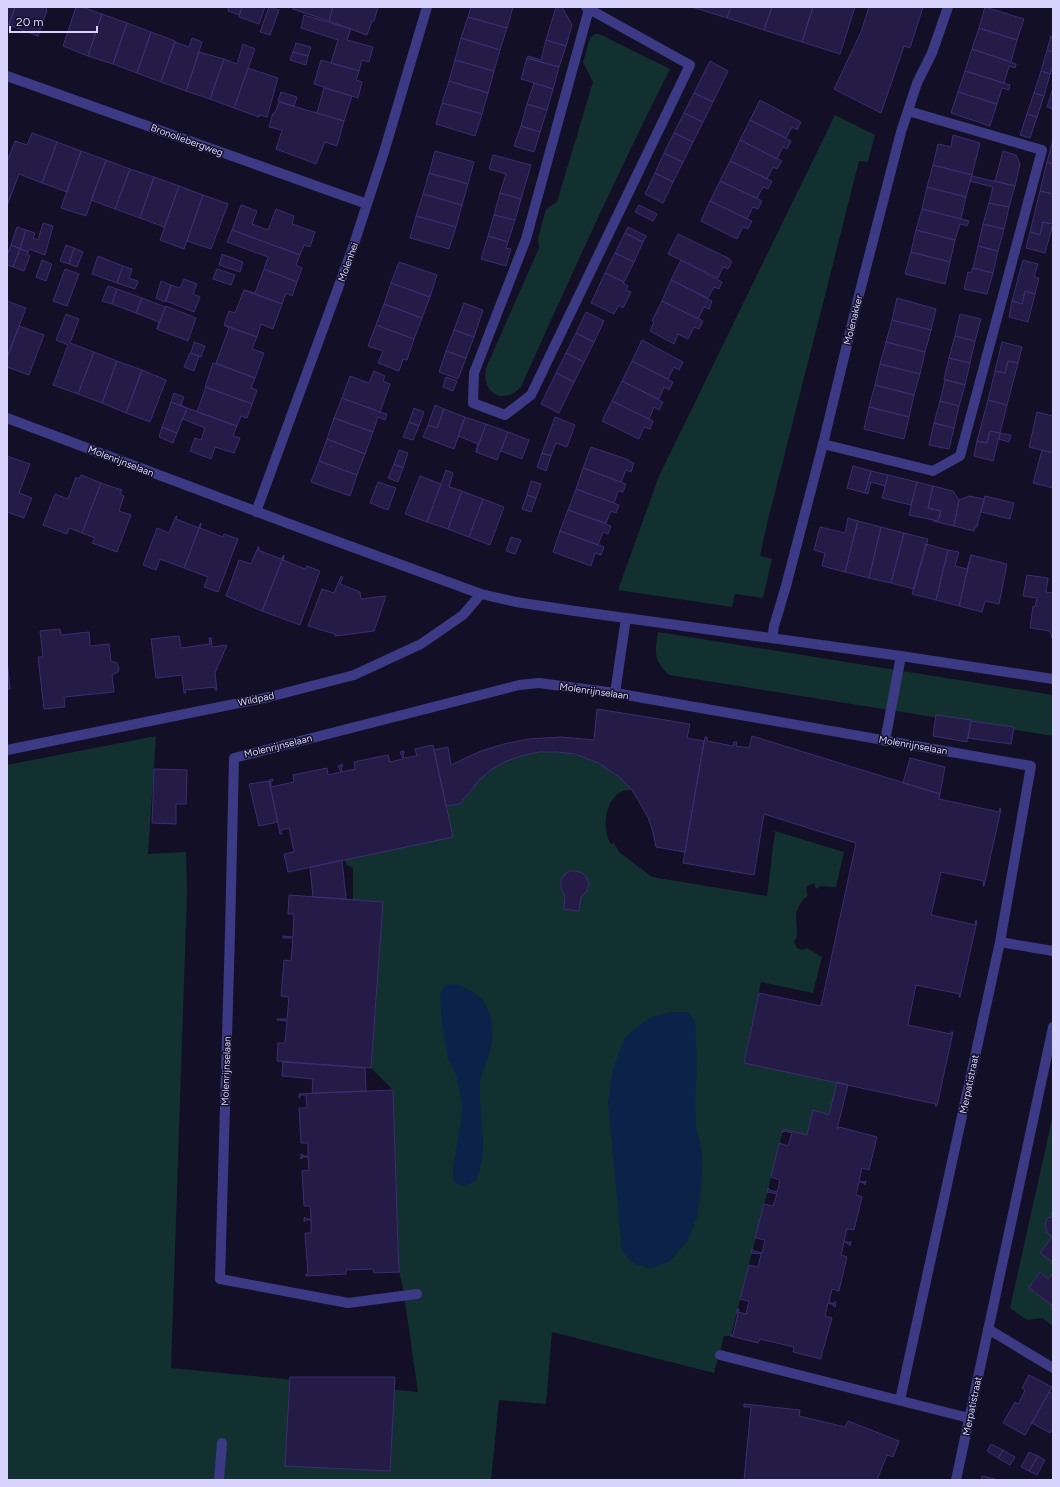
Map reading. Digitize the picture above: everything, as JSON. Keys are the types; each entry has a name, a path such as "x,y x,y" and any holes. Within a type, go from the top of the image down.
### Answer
{"street":[{"name":"Molenhei","path":"256,512 353,247 384,152 427,7"},
{"name":"Molenakker","path":"772,638 823,444 859,295 908,111 917,83 932,53 948,7"},
{"path":"588,8 690,65 531,395 505,415 473,404 474,373 526,239 588,8"},
{"name":"Bronoliebergweg","path":"7,76 367,204"},
{"path":"823,444 933,471 960,456 1042,150 908,111"},
{"name":"Molenrijnselaan","path":"7,418 256,512 481,594 516,602 1053,679"},
{"name":"Wildpad","path":"7,750 269,697 354,675 422,644 463,615 481,594"},
{"path":"615,693 626,618"},
{"path":"885,740 901,656"},
{"name":"Molenrijnselaan","path":"417,1294 348,1303 220,1279 230,957 234,758 519,685 539,683 615,693 1031,766"},
{"name":"Merpatistraat","path":"900,1400 1000,942 1031,766"},
{"path":"1000,942 1053,951"},
{"name":"Merpatistraat","path":"956,1480 988,1329 1050,1061 1053,1027"},
{"path":"988,1329 1053,1368"},
{"path":"720,1355 969,1418"},
{"path":"219,1480 222,1443"}],"green space":[{"path":"595,34 599,34 670,69 612,188 521,387 514,393 507,396 501,396 490,390 485,377 486,368 539,248 538,238 546,209 557,202 593,82 583,62 590,38"},
{"path":"835,115 875,135 868,162 859,161 767,524 760,556 772,559 763,598 735,594 732,607 618,590 659,476"},
{"path":"658,632 1053,695 1053,736 669,675 660,665 656,656"},
{"path":"156,736 148,854 186,852 187,893 171,1368 418,1392 403,1288 399,1271 393,1090 371,1068 383,902 353,900 353,868 347,865 345,860 446,806 460,803 482,777 503,763 517,756 549,752 581,756 596,762 613,772 632,790 623,791 612,800 606,815 606,831 611,844 614,843 619,852 652,877 767,896 775,831 844,852 836,887 821,886 816,889 814,883 807,886 806,890 808,895 801,902 796,913 797,936 794,942 797,948 802,950 807,948 822,957 813,993 761,982 744,1062 837,1082 829,1115 813,1111 807,1135 783,1130 731,1336 724,1336 714,1373 552,1332 546,1404 499,1400 491,1480 7,1480 7,765"},
{"path":"1053,1115 1053,1211 1051,1214 1053,1215 1050,1218 1049,1217 1045,1225 1046,1230 1052,1237 1041,1253 1053,1262 1053,1273 1048,1279 1040,1272 1029,1288 1053,1306 1053,1326 1042,1318 1027,1320 1010,1308"}],"water":[{"path":"456,984 472,991 484,1002 491,1018 492,1029 490,1050 480,1084 483,1145 480,1169 476,1181 464,1185 459,1185 453,1181 453,1166 461,1121 462,1104 456,1074 448,1059 442,1024 440,994 446,985"},
{"path":"672,1012 689,1012 695,1021 697,1069 695,1101 696,1124 702,1154 701,1188 697,1217 688,1240 670,1261 651,1269 633,1263 622,1251 608,1103 613,1069 625,1037 651,1017"}],"building":[{"path":"7,7 15,7 9,25 7,24"},
{"path":"15,7 47,7 38,36 9,25"},
{"path":"76,7 82,7 102,14 88,56 63,46"},
{"path":"229,7 242,7 239,15 228,11"},
{"path":"242,7 265,7 259,24 239,17"},
{"path":"269,7 279,10 270,35 260,32"},
{"path":"293,7 333,7 329,21 293,9"},
{"path":"333,7 378,7 374,21 372,21 367,35 329,21"},
{"path":"471,7 513,7 507,28 468,17"},
{"path":"556,7 562,7 572,25 566,46 546,40"},
{"path":"692,7 731,7 727,18"},
{"path":"731,7 772,7 764,30 727,18"},
{"path":"772,7 813,7 802,42 764,30"},
{"path":"813,7 855,7 840,54 802,42"},
{"path":"869,7 923,7 910,48 904,46 881,113 834,89 861,32"},
{"path":"985,7 1024,19 1017,40 979,28"},
{"path":"102,14 127,23 113,64 88,56"},
{"path":"304,15 351,29 347,40 373,47 369,62 362,60 359,71 331,63 338,40 301,28"},
{"path":"468,17 507,28 500,50 461,38"},
{"path":"127,23 151,32 137,73 113,64"},
{"path":"979,28 1017,40 1011,62 972,49"},
{"path":"151,32 175,41 161,82 137,73"},
{"path":"1051,36 1053,36 1053,52 1047,50"},
{"path":"192,38 202,42 186,91 161,82 175,42 189,47"},
{"path":"461,38 500,50 494,71 455,60"},
{"path":"546,40 566,46 559,67 527,58 528,56 541,60"},
{"path":"296,43 311,47 308,56 293,52"},
{"path":"243,44 255,49 234,108 210,99 224,59 237,64"},
{"path":"972,49 1016,64 1015,68 1009,66 1004,83 965,71"},
{"path":"1047,50 1053,52 1053,66 1050,74 1041,71"},
{"path":"199,52 224,59 210,99 186,91"},
{"path":"293,52 308,56 306,65 290,60"},
{"path":"527,58 559,67 553,89 521,79"},
{"path":"321,60 359,71 356,80 362,82 358,98 314,84"},
{"path":"455,60 494,71 488,93 449,81"},
{"path":"710,61 728,71 713,102 694,93"},
{"path":"248,68 278,78 267,117 259,115 259,117 234,108"},
{"path":"965,71 1010,85 1009,90 1002,88 997,104 958,92"},
{"path":"1041,71 1050,74 1044,96 1034,93"},
{"path":"449,81 488,93 482,114 442,103"},
{"path":"534,83 553,89 547,110 527,104"},
{"path":"324,88 352,96 344,121 317,113"},
{"path":"1053,88 1053,109 1047,107"},
{"path":"281,92 297,97 294,106 278,101"},
{"path":"958,92 997,104 990,126 951,113"},
{"path":"694,93 713,102 703,122 684,113"},
{"path":"1034,93 1044,96 1037,117 1027,114"},
{"path":"760,100 801,122 797,130 792,127 786,138 750,120"},
{"path":"279,102 344,121 337,146 325,142 316,164 276,149 282,130 269,127 273,113 275,113"},
{"path":"442,103 482,114 475,136 436,124"},
{"path":"527,104 547,110 540,132 521,126"},
{"path":"684,113 703,122 693,142 674,133"},
{"path":"1027,114 1037,117 1030,138 1020,135"},
{"path":"750,120 791,141 787,149 783,147 777,159 740,140"},
{"path":"521,126 540,132 534,152 514,146"},
{"path":"32,133 57,142 42,183 19,174 7,206 7,162 15,141 27,145"},
{"path":"674,133 693,142 683,162 664,153"},
{"path":"953,135 980,143 972,175 933,165 938,144 951,147"},
{"path":"740,140 782,161 777,169 773,167 767,179 730,161"},
{"path":"1053,140 1053,164 1047,162"},
{"path":"57,142 81,151 67,192 42,183"},
{"path":"81,151 106,160 86,216 61,208"},
{"path":"435,151 474,162 468,184 429,173"},
{"path":"1003,151 1016,155 1020,164 1015,186 995,181"},
{"path":"664,153 683,162 673,182 655,173"},
{"path":"493,155 531,165 521,199 500,193 506,174 489,169"},
{"path":"106,160 130,169 115,209 91,200"},
{"path":"730,161 772,181 768,189 763,187 757,198 720,181"},
{"path":"1047,162 1053,164 1053,194 1040,191"},
{"path":"933,165 972,175 966,197 927,187"},
{"path":"130,169 154,177 140,218 115,209"},
{"path":"429,173 468,184 462,205 423,194"},
{"path":"655,173 673,182 663,203 645,194"},
{"path":"972,176 1015,186 1009,207 989,203 993,187 970,181"},
{"path":"154,177 179,186 164,227 140,218"},
{"path":"720,181 762,201 758,209 753,207 747,219 710,201"},
{"path":"179,186 203,195 184,249 160,240"},
{"path":"927,187 966,197 961,219 922,209"},
{"path":"1040,191 1053,194 1053,224 1043,222 1040,235 1030,232"},
{"path":"500,193 521,199 515,220 494,215"},
{"path":"423,194 462,205 456,227 416,216"},
{"path":"203,195 228,204 211,249 187,241"},
{"path":"710,201 752,221 748,229 743,227 737,239 701,221"},
{"path":"989,203 1009,207 1004,229 983,224"},
{"path":"241,205 257,211 252,224 268,230 276,209 294,216 292,224 315,232 310,247 304,245 300,255 232,230"},
{"path":"639,205 657,214 653,221 635,212"},
{"path":"922,209 969,221 967,226 960,224 955,240 916,230"},
{"path":"494,215 515,220 508,242 488,236"},
{"path":"416,216 456,227 449,249 410,238"},
{"path":"1043,222 1053,224 1045,253 1026,248 1030,232 1040,235"},
{"path":"43,223 53,226 45,255 29,249 28,252 20,248 26,230 35,233 33,238 38,240"},
{"path":"983,224 1004,229 998,251 978,246"},
{"path":"17,227 26,230 20,248 11,245"},
{"path":"628,227 646,236 643,242 625,233"},
{"path":"232,230 300,255 296,265 302,268 297,282 264,269 268,257 227,242"},
{"path":"916,230 955,240 950,262 911,252"},
{"path":"625,233 643,242 634,262 615,253"},
{"path":"678,234 728,258 732,262 728,269 723,267 718,278 668,254"},
{"path":"488,236 508,242 506,248 511,249 506,266 481,259"},
{"path":"11,245 20,249 13,267 7,265 7,255"},
{"path":"66,245 74,248 69,264 60,261"},
{"path":"978,246 998,251 993,273 973,268"},
{"path":"74,248 83,252 77,267 69,264"},
{"path":"20,249 28,252 27,254 30,256 24,271 13,267"},
{"path":"911,252 950,262 945,284 905,274"},
{"path":"615,253 634,262 624,282 605,273"},
{"path":"222,254 243,262 240,272 219,265"},
{"path":"98,256 123,266 117,283 92,274"},
{"path":"42,260 52,264 46,281 36,277"},
{"path":"681,260 722,282 719,289 714,287 708,298 671,280"},
{"path":"1023,260 1038,264 1034,277 1039,278 1035,294 1025,291 1022,304 1012,301"},
{"path":"399,262 437,275 430,297 391,283"},
{"path":"123,266 132,269 129,278 138,281 135,289 117,283"},
{"path":"973,268 993,273 987,294 964,289 968,272 971,273"},
{"path":"65,269 79,274 67,306 53,301"},
{"path":"217,269 235,275 231,285 213,279"},
{"path":"264,269 297,282 292,296 286,293 282,304 244,290 255,293"},
{"path":"605,273 624,282 623,283 628,286 626,290 631,292 623,308 619,305 614,314 591,303"},
{"path":"184,279 197,284 193,294 200,297 194,312 166,301 171,285 180,288"},
{"path":"671,280 712,301 709,309 704,307 698,319 662,301"},
{"path":"161,281 171,285 165,302 156,298"},
{"path":"391,283 430,297 422,318 384,304"},
{"path":"108,286 117,289 112,304 102,301"},
{"path":"117,289 142,298 136,313 112,304"},
{"path":"244,290 282,304 273,329 261,324 257,337 224,325 229,311 235,313"},
{"path":"1025,291 1035,294 1028,322 1009,317 1012,301 1022,304"},
{"path":"142,298 165,307 166,306 157,329 159,322 136,313"},
{"path":"897,298 936,309 931,330 892,320"},
{"path":"7,301 26,308 7,358"},
{"path":"662,301 703,321 699,329 694,327 688,339 678,334 674,344 650,331 654,322 652,321"},
{"path":"464,303 483,310 474,337 454,330"},
{"path":"384,304 422,318 414,339 376,325"},
{"path":"166,306 196,318 188,341 157,329"},
{"path":"586,312 604,321 594,342 576,333"},
{"path":"66,314 79,319 70,343 94,352 78,394 53,385 68,345 56,340"},
{"path":"960,314 981,319 975,341 955,336"},
{"path":"892,320 931,330 925,352 886,342"},
{"path":"224,325 257,337 252,349 264,353 255,378 216,363 229,328"},
{"path":"376,325 414,339 407,360 403,359 399,371 378,363 383,351 368,346"},
{"path":"19,326 44,335 29,375 7,367 7,358"},
{"path":"454,330 474,337 466,358 446,351"},
{"path":"576,333 594,342 584,362 566,353"},
{"path":"955,336 975,341 970,363 949,358"},
{"path":"642,340 683,362 679,370 674,367 668,379 632,361"},
{"path":"194,342 205,346 201,357 191,353"},
{"path":"886,342 925,352 920,374 880,364"},
{"path":"1002,342 1022,347 1018,363 1008,361 1005,373 995,371"},
{"path":"446,351 466,358 458,379 439,372"},
{"path":"94,352 117,361 102,403 78,394"},
{"path":"190,353 199,356 194,371 184,367"},
{"path":"566,353 584,362 574,382 556,373"},
{"path":"949,358 970,363 965,385 944,379"},
{"path":"117,361 142,370 126,413 102,403"},
{"path":"632,361 673,382 669,390 664,387 659,399 622,381"},
{"path":"1008,361 1018,363 1007,405 988,400 995,371 1005,373"},
{"path":"213,363 255,378 251,388 257,390 252,404 205,387"},
{"path":"880,364 920,374 914,395 875,385"},
{"path":"142,370 166,380 150,422 126,413"},
{"path":"374,371 385,376 383,381 390,384 380,412 342,398 350,376 369,383"},
{"path":"556,373 574,382 559,413 541,404"},
{"path":"446,377 457,381 453,391 443,387"},
{"path":"945,380 965,385 959,406 940,401"},
{"path":"622,381 663,402 659,410 654,407 649,419 612,401"},
{"path":"875,385 914,395 909,417 869,407"},
{"path":"206,387 252,404 247,418 241,416 237,426 197,412"},
{"path":"174,393 184,397 181,405 187,408 171,402"},
{"path":"342,398 387,414 385,420 378,417 373,432 334,418"},
{"path":"988,400 1007,405 1000,433 990,431 987,443 977,441"},
{"path":"612,401 653,421 650,429 644,427 639,439 602,421"},
{"path":"940,401 959,406 954,428 934,423"},
{"path":"171,402 187,408 177,433 162,427"},
{"path":"435,405 444,409 437,428 428,425"},
{"path":"869,407 909,417 904,439 864,429"},
{"path":"187,408 237,426 233,436 240,438 234,453 215,447 211,459 190,451 195,438 201,440 205,428 183,419"},
{"path":"414,408 424,412 419,426 409,422"},
{"path":"444,409 465,417 454,449 423,437 428,425 437,428"},
{"path":"1037,412 1053,416 1053,453 1029,447"},
{"path":"465,417 486,424 476,452 478,444 458,436"},
{"path":"555,417 575,425 567,447 556,443 551,456 542,453"},
{"path":"334,418 373,432 365,454 327,439"},
{"path":"409,422 419,426 413,440 403,437"},
{"path":"934,423 954,428 949,449 929,445"},
{"path":"486,424 508,432 497,460 476,452"},
{"path":"162,427 177,433 173,443 159,437"},
{"path":"990,431 1000,433 993,461 974,456 977,441 987,443"},
{"path":"508,432 529,440 522,459 501,451"},
{"path":"1000,433 1011,435 1009,442 999,439"},
{"path":"327,439 365,454 357,475 319,461"},
{"path":"591,447 634,463 631,472 626,470 621,482 583,468"},
{"path":"399,450 408,453 403,468 394,464"},
{"path":"1042,450 1053,453 1053,488 1033,483"},
{"path":"542,453 551,456 546,471 537,467"},
{"path":"7,456 30,464 19,493 32,498 24,518 7,512"},
{"path":"319,461 357,475 350,496 311,482"},
{"path":"394,464 403,468 398,482 388,478"},
{"path":"853,466 871,471 865,493 847,488"},
{"path":"583,468 626,484 623,492 618,491 614,503 576,489"},
{"path":"446,470 453,473 449,487 462,491 448,529 427,522"},
{"path":"871,471 888,475 885,486 871,482 868,494 865,493"},
{"path":"81,475 101,483 82,533 69,528 67,534 43,525 55,494 68,499 76,477 79,479"},
{"path":"888,475 917,482 911,505 882,498"},
{"path":"420,476 441,484 427,522 405,514"},
{"path":"531,481 541,484 536,498 527,495"},
{"path":"378,482 396,488 388,510 370,503"},
{"path":"917,482 933,486 928,508 941,511 938,521 909,515"},
{"path":"101,483 122,490 120,494 124,496 119,511 131,515 117,552 92,543 95,538 82,533"},
{"path":"933,486 953,491 959,500 954,526 933,521 938,521 941,511 928,508"},
{"path":"576,489 619,505 616,513 611,511 606,523 568,510"},
{"path":"462,491 483,499 469,537 448,529"},
{"path":"527,495 536,498 531,512 522,509"},
{"path":"969,496 984,499 977,527 975,527 974,531 954,526 959,500"},
{"path":"985,496 1014,503 1010,519 981,512"},
{"path":"483,499 504,507 490,545 469,537"},
{"path":"568,510 611,526 608,534 603,532 598,545 560,531"},
{"path":"176,516 176,519 199,528 201,523 184,568 160,559 156,570 143,565 157,528 169,533"},
{"path":"848,518 858,521 845,572 822,566 825,553 814,550 820,527 845,533"},
{"path":"858,521 881,527 869,578 845,572"},
{"path":"201,523 200,528 223,537 224,534 238,539 218,592 204,587 208,577 184,568"},
{"path":"881,527 904,533 891,583 869,578"},
{"path":"560,531 604,547 601,555 595,553 591,566 553,552"},
{"path":"904,533 928,539 914,589 891,583"},
{"path":"511,537 521,540 515,554 506,551"},
{"path":"926,544 948,550 936,600 912,594"},
{"path":"258,547 260,548 258,550 281,559 284,555 262,611 226,596 239,560 251,564"},
{"path":"948,550 959,552 955,566 967,569 971,555 959,606 936,600"},
{"path":"284,555 283,560 305,569 307,566 320,571 300,625 262,611"},
{"path":"971,555 1007,564 999,604 985,601 982,612 959,606"},
{"path":"1027,575 1048,578 1046,592 1053,593 1053,641 1050,631 1030,628 1033,606 1035,607 1037,598 1023,596"},
{"path":"341,576 343,577 340,584 360,592 361,599 386,596 374,631 335,636 335,634 308,626 322,589 334,593"},
{"path":"60,629 61,635 89,632 90,646 109,644 111,661 117,663 119,668 118,672 112,675 114,692 64,697 65,707 44,709 38,657 43,657 40,631"},
{"path":"179,636 181,648 210,644 209,638 211,638 212,647 227,645 215,673 217,690 215,690 215,687 185,690 186,693 184,693 182,675 156,678 151,639"},
{"path":"7,660 10,689 7,689"},
{"path":"597,709 690,724 687,738 704,741 685,852 656,847 648,817 632,790 620,778 599,763 575,754 539,752 504,762 479,780 460,804 446,806 434,750 448,747 451,765 481,751 528,739 561,737 594,740"},
{"path":"936,715 971,720 967,742 933,736"},
{"path":"971,721 1014,727 1011,744 968,738"},
{"path":"752,736 940,794 939,799 999,812 1000,808 1001,809 984,886 984,881 941,872 931,915 975,925 976,920 977,921 960,997 960,994 916,985 908,1025 951,1034 951,1032 953,1032 937,1106 935,1106 936,1104 744,1063 759,993 821,1006 856,843 764,814 754,875 683,863 705,737 707,737 707,741 733,746 734,742 737,742 736,746 749,748"},
{"path":"433,745 453,837 288,872 284,854 294,852 289,828 281,830 282,834 280,834 269,780 273,779 273,781 271,781 271,787 294,782 293,775 327,768 328,775 341,772 338,766 342,764 342,772 355,769 354,762 388,755 390,762 403,759 400,752 404,751 404,758 417,756 415,749"},
{"path":"910,758 945,767 940,794 903,783"},
{"path":"154,769 187,770 186,804 176,804 176,824 152,823"},
{"path":"269,781 278,822 259,826 249,784"},
{"path":"342,860 346,899 313,897 310,867"},
{"path":"570,871 582,873 589,883 587,891 581,897 579,911 564,909 565,896 561,889 561,880 565,874"},
{"path":"289,895 383,902 371,1068 277,1061 278,1043 285,1043 287,1021 277,1019 287,1019 289,997 281,996 284,960 291,961 293,938 283,938 283,936 293,937 294,914 288,914"},
{"path":"283,1062 365,1068 366,1091 312,1093 313,1079 282,1076"},
{"path":"837,1082 848,1085 837,1129 839,1127 877,1137 869,1170 862,1168 859,1181 866,1181 865,1185 864,1183 859,1182 856,1195 862,1197 854,1230 847,1229 844,1241 849,1243 851,1241 850,1246 844,1242 841,1255 847,1257 839,1291 832,1289 829,1302 834,1304 834,1302 836,1302 835,1307 833,1306 834,1305 828,1303 825,1316 832,1318 821,1359 793,1352 794,1347 760,1339 758,1343 731,1335 733,1335 738,1313 736,1313 737,1309 739,1309 738,1312 746,1314 749,1301 740,1299 749,1265 758,1267 761,1254 751,1253 752,1249 762,1253 765,1240 755,1238 764,1204 773,1206 777,1194 767,1193 768,1188 769,1190 777,1192 780,1180 771,1177 779,1143 788,1146 792,1133 784,1131 782,1133 783,1129 807,1135 813,1110 829,1115"},
{"path":"393,1090 400,1272 374,1273 373,1269 346,1270 346,1274 306,1276 306,1274 308,1274 305,1233 311,1233 311,1220 306,1220 304,1222 304,1218 311,1219 310,1206 304,1206 302,1171 309,1170 308,1157 303,1157 301,1159 301,1154 303,1156 308,1156 308,1143 301,1143 299,1108 307,1108 306,1095 300,1095 299,1098 299,1094"},
{"path":"1053,1215 1053,1262 1040,1253 1052,1237 1047,1232 1045,1225 1047,1219"},
{"path":"1040,1272 1048,1279 1053,1273 1053,1306 1029,1288"},
{"path":"1029,1375 1052,1387 1025,1435 1003,1423 1015,1402 1018,1404 1020,1401 1025,1390 1022,1388"},
{"path":"290,1377 395,1377 390,1471 285,1466"},
{"path":"1049,1392 1053,1394 1053,1428 1050,1433 1032,1423"},
{"path":"744,1404 800,1410 799,1416 845,1427 848,1421 899,1441 893,1457 887,1455 877,1480 744,1480 751,1407 744,1407"},
{"path":"991,1444 1003,1450 998,1458 987,1451"},
{"path":"1003,1450 1015,1457 1010,1465 998,1458"},
{"path":"1029,1452 1038,1456 1029,1471 1021,1467"},
{"path":"1038,1456 1045,1460 1037,1475 1029,1471"},
{"path":"982,1476 999,1480 981,1480"}]}
